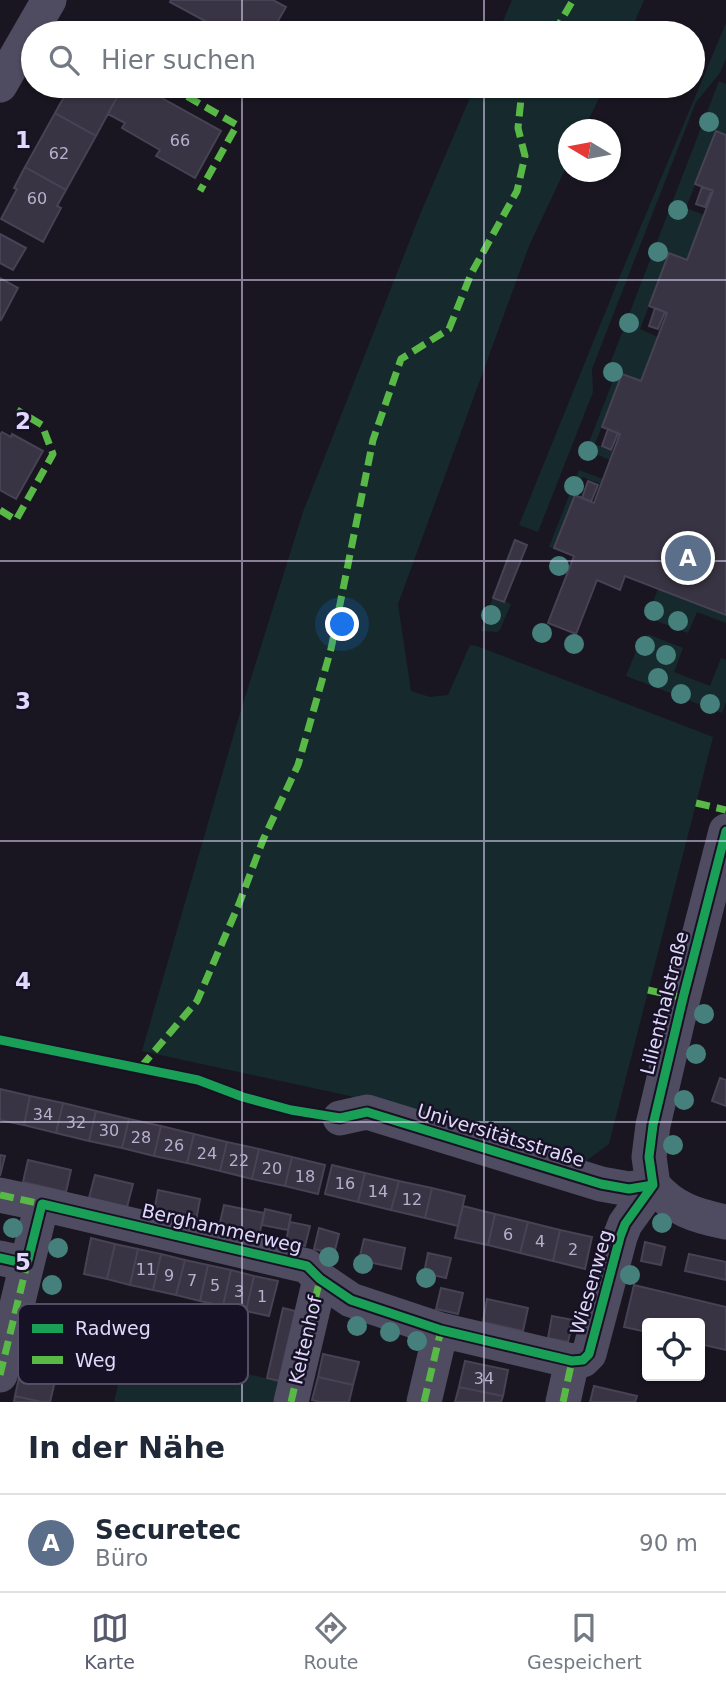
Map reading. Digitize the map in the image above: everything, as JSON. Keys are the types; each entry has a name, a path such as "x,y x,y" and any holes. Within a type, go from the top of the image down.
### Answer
{"street":[{"path":"37,21 49,0"},
{"path":"0,85 21,49"},
{"name":"Lilienthalstraße","path":"653,1185 649,1157 653,1125 682,998 726,831"},
{"name":"Universitätsstraße","path":"340,1118 367,1112 601,1184 629,1189 653,1185"},
{"path":"653,1185 675,1206 726,1222"},
{"name":"Wiesenweg","path":"563,1402 625,1224 653,1185"},
{"name":"Berghammerweg","path":"0,1195 307,1266 320,1279 351,1300 441,1330 580,1358"},
{"path":"0,1375 14,1261 42,1204"},
{"name":"Keltenhof","path":"291,1402 320,1279"},
{"path":"425,1402 441,1330"}],"green space":[{"path":"512,0 644,0 635,21 503,21"},
{"path":"726,23 726,58 720,73 705,91 705,73"},
{"path":"719,81 726,84 726,135 716,131 686,208 704,215 687,260 669,254 640,329 658,337 641,381 622,374 595,444 613,452 610,460 586,450 616,373 608,369"},
{"path":"470,98 599,98 589,119 558,119 559,182 529,246 398,604 411,691 430,697 448,695 470,645 477,646 713,737 609,1144 586,1161 551,1154 350,1096 142,1051 237,723 303,512 421,212"},
{"path":"695,98 699,98 592,369 593,392 538,532 519,525"},
{"path":"579,470 603,479 601,484 582,477 554,548 549,547"},
{"path":"513,540 493,597 511,604 500,630 481,631"},
{"path":"658,589 726,615 726,623 697,612 688,633 654,620 649,612"},
{"path":"650,635 683,648 674,672 710,686 721,658 726,660 726,702 722,713 626,676 642,636"},
{"path":"248,1374 287,1383 283,1402 114,1402 118,1384 248,1384"}],"building":[{"path":"273,0 286,7 278,21 205,21 170,2"},
{"path":"63,98 117,98 96,136 55,113"},
{"path":"117,98 162,98 221,131 195,178 156,156 160,150 122,128 125,123 108,114"},
{"path":"55,113 96,136 66,190 25,167"},
{"path":"716,131 726,135 726,615 625,576 620,590 597,580 576,634 548,623 574,556 554,548 575,495 594,503 620,434 602,427 622,374 641,381 667,313 649,306 669,253 687,260 713,191 695,184"},
{"path":"25,167 66,190 57,206 61,208 43,242 1,219"},
{"path":"702,187 712,190 705,207 696,204"},
{"path":"0,234 26,248 13,270 0,263"},
{"path":"0,278 18,288 1,320 0,319"},
{"path":"655,308 665,312 658,329 649,326"},
{"path":"608,429 618,433 611,450 602,446"},
{"path":"2,432 11,437 12,434 43,451 16,499 0,490"},
{"path":"588,481 598,485 591,502 582,498"},
{"path":"515,540 527,545 504,602 493,598"},
{"path":"720,1078 726,1080 726,1106 712,1101"},
{"path":"0,1089 30,1096 24,1125 0,1120"},
{"path":"30,1096 63,1103 56,1133 24,1125"},
{"path":"63,1103 96,1111 89,1141 56,1133"},
{"path":"96,1111 129,1119 122,1148 89,1141"},
{"path":"129,1119 161,1126 154,1156 122,1148"},
{"path":"161,1126 194,1134 187,1163 154,1156"},
{"path":"194,1134 227,1142 220,1171 187,1163"},
{"path":"227,1142 259,1149 252,1179 220,1171"},
{"path":"259,1149 292,1157 285,1186 252,1179"},
{"path":"0,1155 5,1156 0,1176"},
{"path":"292,1157 325,1165 318,1194 285,1186"},
{"path":"28,1160 71,1170 66,1192 23,1182"},
{"path":"332,1165 365,1173 358,1202 325,1194"},
{"path":"365,1173 399,1181 391,1210 358,1202"},
{"path":"95,1175 133,1184 127,1207 89,1198"},
{"path":"399,1181 432,1188 425,1218 391,1210"},
{"path":"432,1188 465,1196 458,1226 425,1218"},
{"path":"158,1190 200,1199 196,1221 154,1212"},
{"path":"224,1205 264,1213 259,1236 219,1227"},
{"path":"463,1206 495,1214 488,1245 455,1238"},
{"path":"265,1209 291,1215 288,1230 262,1225"},
{"path":"495,1214 528,1222 520,1253 488,1245"},
{"path":"290,1222 310,1226 305,1246 286,1241"},
{"path":"528,1222 560,1230 553,1261 520,1253"},
{"path":"319,1228 339,1234 334,1254 314,1249"},
{"path":"560,1230 592,1237 585,1269 553,1261"},
{"path":"91,1238 115,1244 107,1279 84,1274"},
{"path":"364,1239 405,1248 401,1269 359,1260"},
{"path":"645,1242 665,1247 661,1265 641,1261"},
{"path":"115,1244 138,1249 130,1285 107,1279"},
{"path":"138,1249 161,1254 153,1290 130,1285"},
{"path":"428,1253 451,1258 446,1278 424,1273"},
{"path":"161,1254 185,1260 176,1295 153,1290"},
{"path":"689,1254 726,1262 726,1280 685,1271"},
{"path":"185,1260 208,1265 200,1301 176,1295"},
{"path":"208,1265 231,1270 223,1304 200,1301"},
{"path":"231,1270 254,1276 248,1304 223,1304"},
{"path":"254,1276 278,1281 269,1316 248,1311"},
{"path":"634,1285 726,1307 726,1350 705,1345 705,1318 642,1318 642,1331 624,1327"},
{"path":"441,1288 463,1293 458,1314 436,1309"},
{"path":"487,1299 528,1308 523,1331 483,1322"},
{"path":"283,1308 303,1313 287,1383 267,1378"},
{"path":"552,1316 573,1320 568,1342 548,1338"},
{"path":"323,1354 359,1362 353,1385 318,1377"},
{"path":"465,1361 508,1370 503,1396 459,1387"},
{"path":"318,1377 353,1385 349,1402 312,1400"},
{"path":"18,1382 54,1384 50,1402 15,1396"},
{"path":"594,1386 637,1396 635,1402 590,1402"},
{"path":"459,1387 503,1396 501,1402 455,1402"},
{"path":"15,1396 42,1402 14,1402"}],"marked path":[{"path":"561,21 573,0"},
{"path":"190,98 237,125 200,191"},
{"path":"141,1067 197,1001 263,840 298,765 331,649 373,440 401,359 449,329 471,274 517,191 525,156 518,128 521,98"},
{"path":"0,510 16,520 53,454 42,425 17,410"},
{"path":"696,803 726,810"},
{"path":"648,990 683,998"},
{"path":"0,1195 42,1204"},
{"path":"0,1375 27,1264"},
{"path":"291,1402 320,1279"},
{"path":"424,1402 441,1330"},
{"path":"563,1402 572,1361"}],"cycle path":[{"path":"653,1185 649,1157 653,1125 726,831"},
{"path":"0,1040 198,1080 243,1097 291,1110 340,1118 367,1112 601,1184 629,1189 653,1185"},
{"path":"0,1258 27,1264 42,1204 307,1266 320,1279 351,1300 441,1330 572,1361 583,1360 589,1354 625,1224 653,1185"}],"place":[{"name":"Securetec","path":"688,558"}]}
